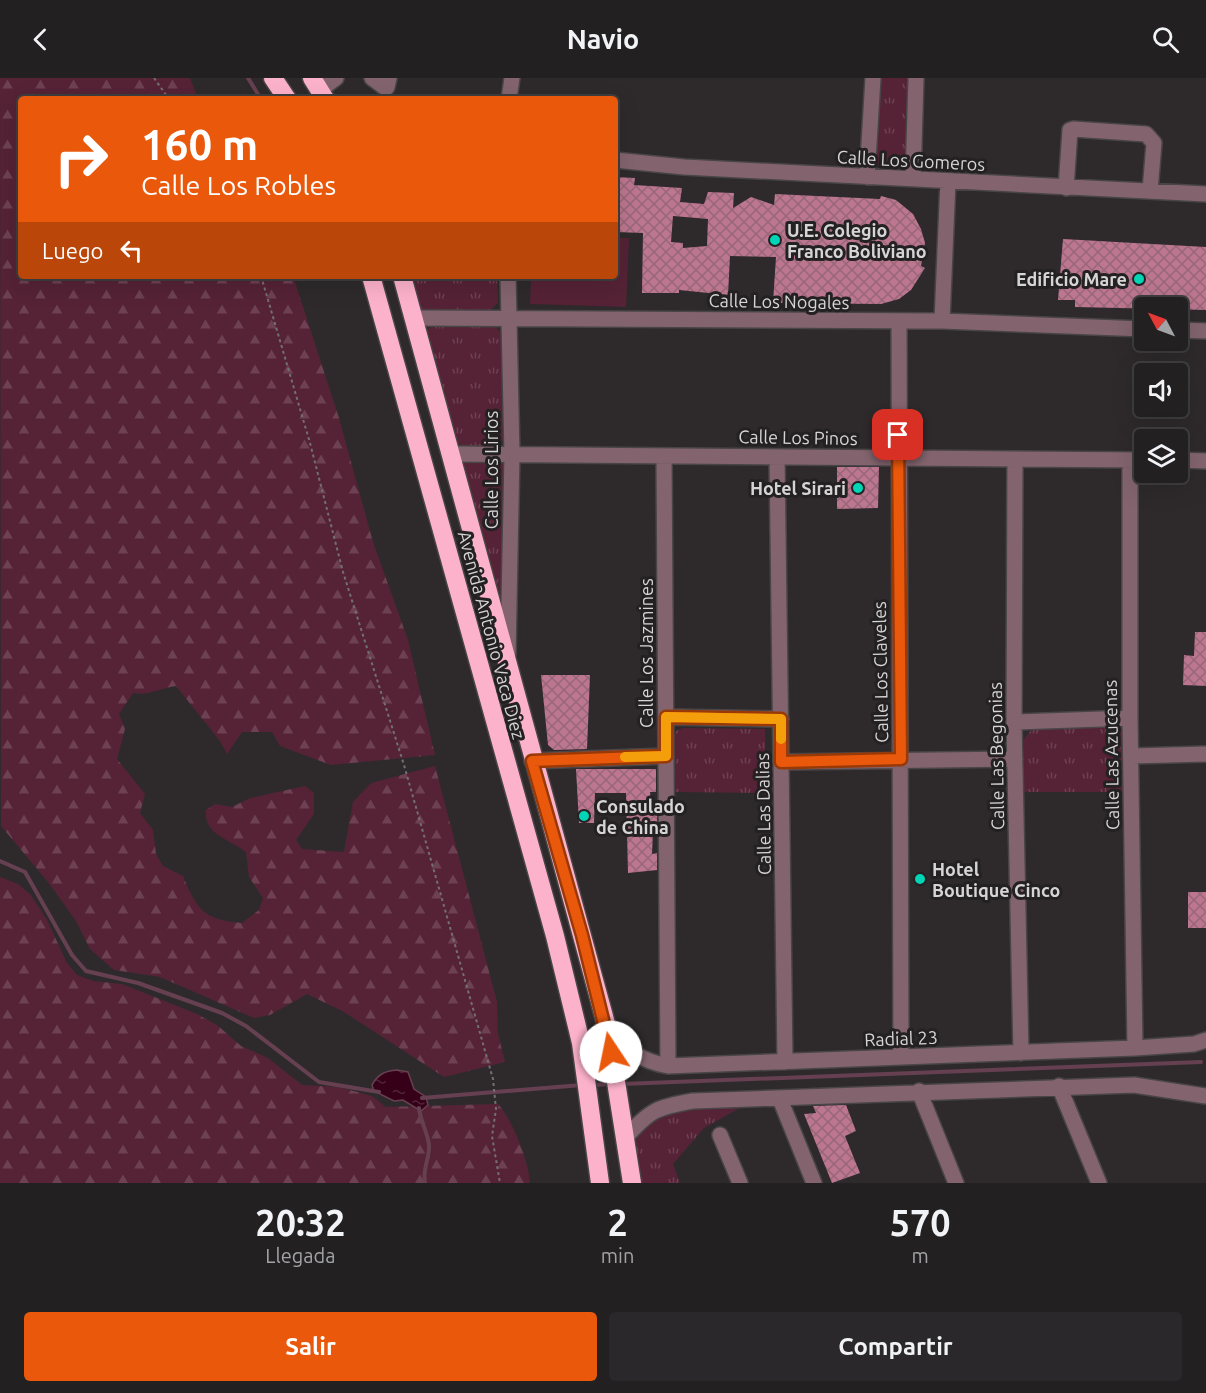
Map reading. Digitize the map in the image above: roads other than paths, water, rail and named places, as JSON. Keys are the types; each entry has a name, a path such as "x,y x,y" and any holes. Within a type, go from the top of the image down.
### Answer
{"highway":[{"path":"273,78 285,96"},
{"name":"Avenida Antonio Vaca Diez","path":"371,279 555,936 586,1073 600,1183"},
{"name":"Avenida Antonio Vaca Diez","path":"403,279 532,761 608,1031 632,1183"},
{"path":"516,800 527,795 535,799 555,841"}],"street":[{"path":"318,85 336,78"},
{"path":"372,78 384,87 387,87 389,78"},
{"path":"510,96 512,78"},
{"path":"867,177 873,78"},
{"path":"913,179 916,78"},
{"path":"1066,188 1068,139 1070,130 1073,129 1146,134 1151,137 1154,143 1150,191"},
{"name":"Calle Los Gomeros","path":"618,160 867,177 1206,194"},
{"path":"942,321 948,181"},
{"name":"Calle Los Lirios","path":"507,664 511,618 512,454 508,279"},
{"name":"Calle Los Nogales","path":"413,318 942,321 1134,329"},
{"name":"Calle Los Claveles","path":"899,322 901,1057"},
{"path":"1188,331 1206,332"},
{"name":"Calle Los Pinos","path":"450,454 1134,460"},
{"name":"Calle Los Jazmines","path":"664,456 668,1066"},
{"name":"Calle Las Dalias","path":"777,457 786,1062"},
{"name":"Calle Las Begonias","path":"1015,459 1014,722 1021,1053"},
{"path":"1188,460 1206,461"},
{"name":"Calle Las Azucenas","path":"1135,1044 1130,717 1136,483"},
{"path":"666,717 781,719"},
{"path":"1014,722 1130,717"},
{"path":"1131,756 1206,754"},
{"path":"532,761 666,756"},
{"path":"781,762 1015,759"},
{"name":"Radial 23","path":"608,1031 628,1052 646,1062 668,1066 1021,1053 1135,1044 1194,1044 1206,1040"},
{"path":"625,1138 642,1119 660,1107 693,1101 1134,1085 1206,1096"},
{"path":"1059,1086 1099,1183"},
{"path":"919,1091 956,1183"},
{"path":"780,1099 814,1183"},
{"path":"720,1136 740,1183"}],"water":[{"path":"397,1070 408,1072 414,1089 426,1097 428,1105 421,1111 403,1100 394,1101 374,1091 372,1085 379,1076 385,1072"}],"waterway":[{"path":"248,78 259,96"},
{"path":"0,861 25,872 72,955 86,971 138,983 222,1013 246,1026 319,1082 379,1092"},
{"path":"622,1084 1201,1062"},
{"path":"592,1085 612,1084"},
{"path":"422,1098 582,1085"},
{"path":"419,1108 429,1145 424,1173 425,1183"}],"place":[{"name":"U.E. Colegio Franco Boliviano","path":"775,240"},
{"name":"Edificio Mare","path":"1139,279"},
{"name":"Hotel Sirari","path":"858,488"},
{"name":"Consulado de China","path":"584,816"},
{"name":"Hotel Boutique Cinco","path":"920,879"}]}
